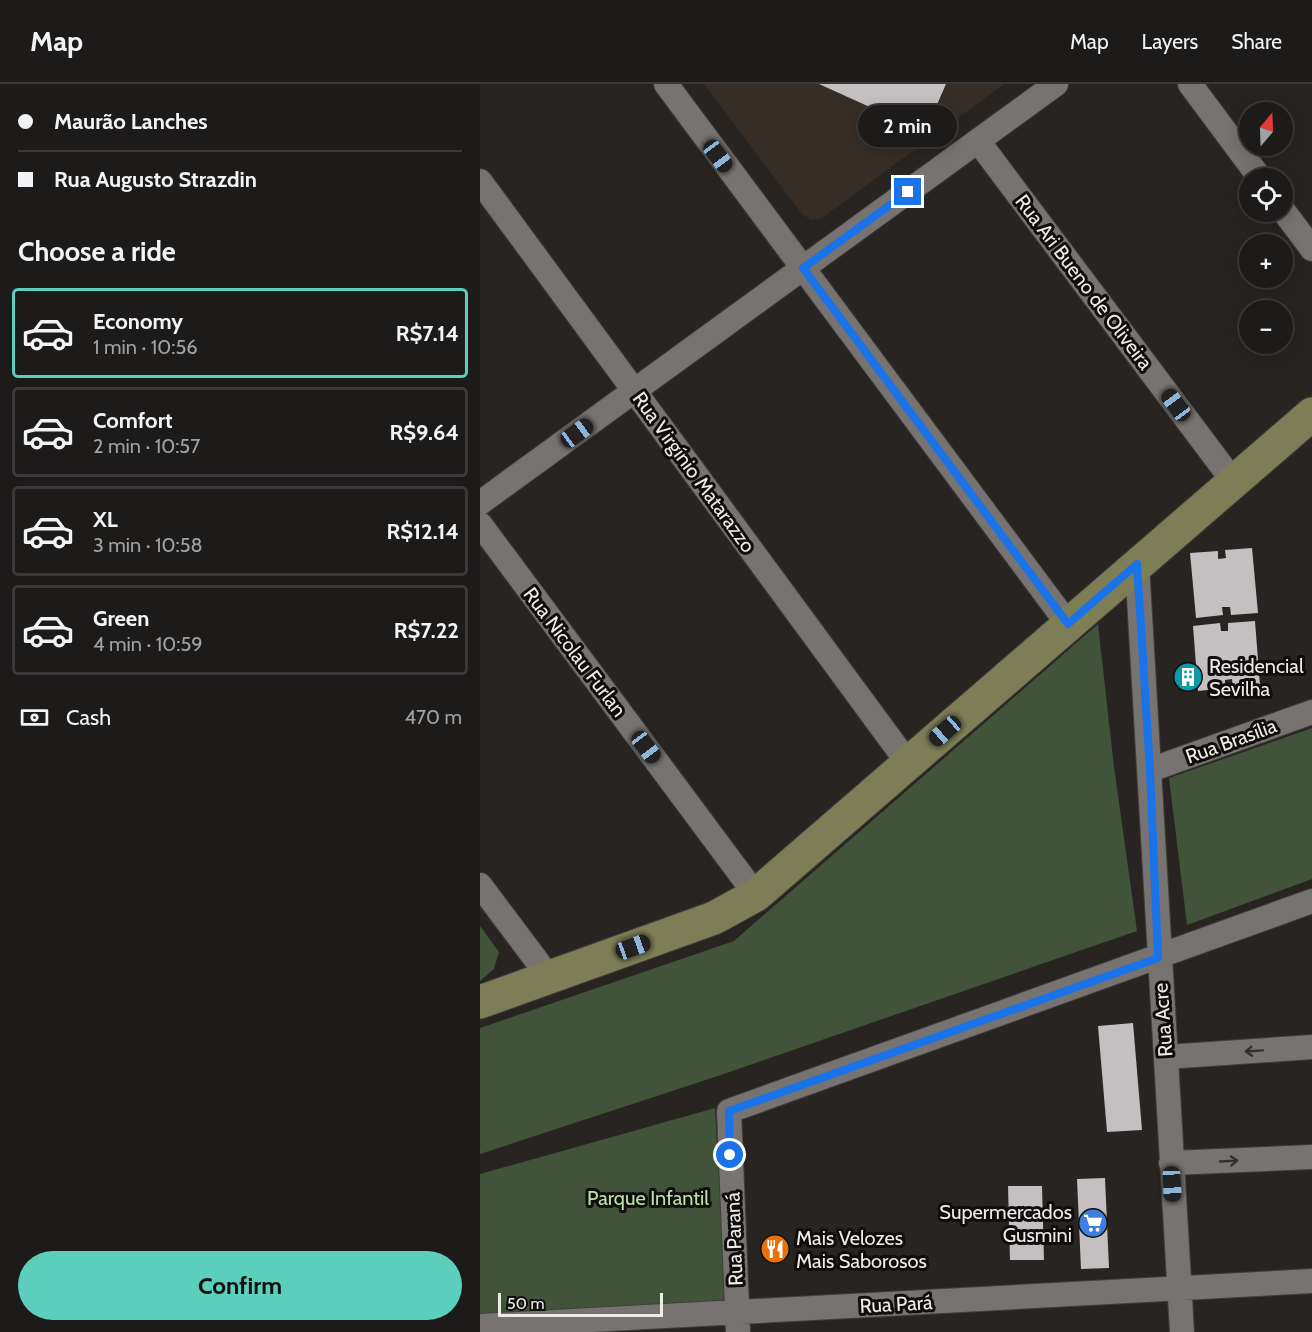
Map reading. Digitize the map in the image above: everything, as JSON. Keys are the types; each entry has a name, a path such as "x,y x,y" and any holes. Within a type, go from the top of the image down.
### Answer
{"street":[{"path":"666,84 1068,624"},
{"path":"480,503 1056,84"},
{"path":"1190,84 1253,168"},
{"name":"Rua Ari Bueno de Oliveira","path":"978,141 1233,481"},
{"name":"Rua Virgínio Matarazzo","path":"480,181 908,763"},
{"path":"1292,222 1312,249"},
{"path":"480,1002 714,918 756,895 1312,414"},
{"name":"Rua Nicolau Furlan","path":"480,524 756,895"},
{"name":"Rua Acre","path":"1137,564 1150,770 1158,958 1182,1332"},
{"name":"Rua Brasília","path":"1150,770 1312,712"},
{"path":"480,885 549,978"},
{"path":"1158,958 1312,901"},
{"name":"Rua Paraná","path":"737,1322 729,1111 1158,958"},
{"path":"1166,1057 1312,1047"},
{"path":"1171,1163 1312,1157"},
{"name":"Rua Pará","path":"480,1326 737,1322 1312,1281"}],"shaded area":[{"path":"704,84 1004,84 822,218 811,220 802,214"}],"green space":[{"path":"1098,624 1114,767 1137,931 718,1076 480,1154 480,1028 734,941"},
{"path":"1312,728 1312,879 1187,925 1169,778"},
{"path":"480,926 499,952 494,969 480,981"},
{"name":"Parque Infantil","path":"715,1108 726,1303 480,1316 480,1174"}],"building":[{"path":"819,84 946,84 925,132"},
{"path":"1252,548 1258,613 1231,615 1230,607 1222,607 1223,615 1196,618 1190,553 1218,551 1218,559 1226,558 1225,550"},
{"path":"1255,621 1260,686 1233,688 1232,679 1225,680 1225,688 1198,691 1193,626 1220,623 1221,631 1228,631 1228,623"},
{"path":"1133,1023 1142,1130 1107,1132 1098,1026"},
{"name":"Supermercados Gusmini","path":"1105,1178 1109,1268 1081,1269 1077,1179"},
{"path":"1008,1186 1042,1186 1044,1260 1010,1260"}],"place":[{"name":"Residencial Sevilha","path":"1188,677"},
{"name":"Supermercados Gusmini","path":"1093,1223"},
{"name":"Mais Velozes Mais Saborosos","path":"775,1249"}],"route":[{"path":"730,1155 729,1111 1158,958 1150,770 1137,564 1068,624 803,268 908,192"}]}
